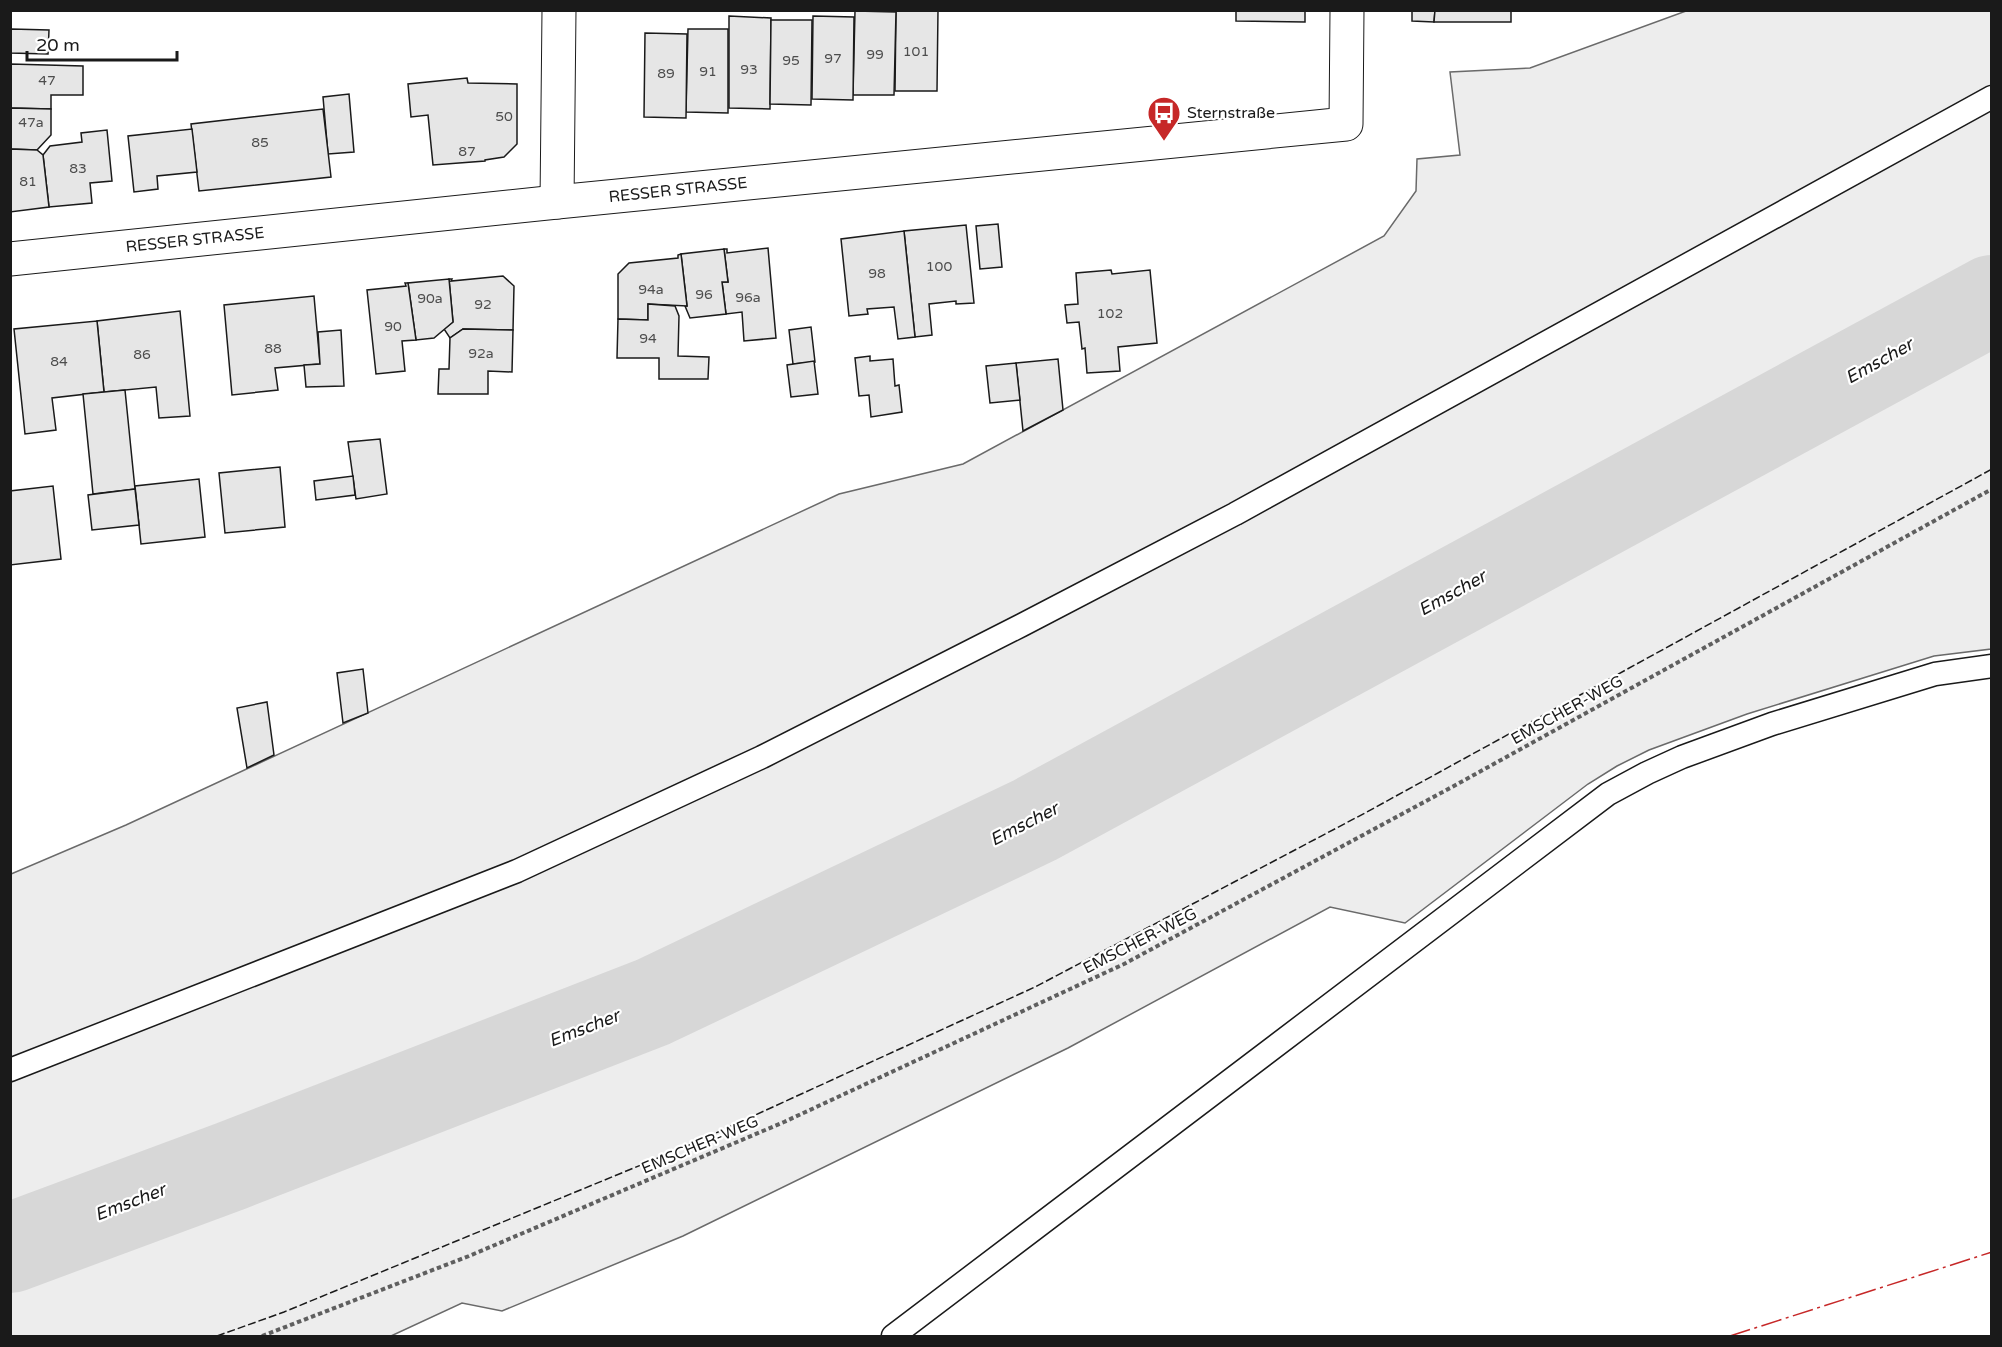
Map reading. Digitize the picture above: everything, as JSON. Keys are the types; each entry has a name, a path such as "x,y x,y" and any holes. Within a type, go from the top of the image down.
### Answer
{"street":[{"path":"557,202 559,10"},
{"name":"RESSER STRASSE","path":"10,260 557,202 1346,124 1347,10"}],"lane":[{"path":"10,1070 517,872 762,757 1235,514 1992,97"},
{"path":"893,1336 1608,794 1647,772 1682,757 1772,724 1935,674 1992,666"}],"path":[{"name":"EMSCHER-WEG","path":"261,1336 468,1256 784,1122 1124,964 1452,787 1992,489"}],"shaded area":[{"path":"1686,11 1991,11 1991,649 1934,656 1747,714 1649,750 1588,784 1405,923 1330,907 1068,1048 683,1236 502,1311 462,1303 391,1336 11,1336 11,874 126,825 839,494 963,464 1384,236 1416,191 1417,159 1460,155 1450,72 1530,68"}],"building":[{"path":"896,10 938,10 937,91 895,91"},
{"path":"1236,10 1305,10 1305,22 1236,21"},
{"path":"1412,10 1435,10 1434,22 1412,21"},
{"path":"1435,10 1511,10 1511,22 1434,22"},
{"path":"855,11 896,12 894,95 853,95"},
{"path":"729,16 771,18 770,109 729,108"},
{"path":"813,16 854,17 853,100 812,99"},
{"path":"771,20 812,20 811,105 770,104"},
{"path":"11,29 49,30 48,54 10,53"},
{"path":"688,29 728,29 728,113 686,112"},
{"path":"645,33 687,34 686,118 644,117"},
{"path":"10,64 83,66 83,95 51,95 51,109 10,108"},
{"path":"467,78 468,83 517,84 517,144 504,157 485,161 433,165 428,115 411,117 408,84"},
{"path":"349,94 354,152 328,154 323,97"},
{"path":"10,108 51,109 51,135 37,150 10,149"},
{"path":"323,109 331,177 199,191 191,124"},
{"path":"192,129 197,172 157,176 158,189 134,192 128,136"},
{"path":"107,130 112,181 90,183 92,203 49,207 43,155 50,146 82,142 81,133"},
{"path":"10,149 37,150 43,155 49,207 10,212"},
{"path":"998,224 1002,267 980,269 976,226"},
{"path":"966,225 974,303 956,304 956,301 929,304 932,335 915,337 904,231"},
{"path":"904,231 915,337 898,339 894,307 867,309 868,314 849,316 841,239"},
{"path":"768,248 776,338 744,341 742,312 726,314 722,282 728,282 724,249 727,249 727,253"},
{"path":"724,249 728,282 722,282 726,314 690,318 685,306 687,306 681,254"},
{"path":"681,254 687,306 648,304 648,320 618,319 618,274 629,263 678,258"},
{"path":"1111,270 1112,274 1150,270 1157,343 1118,347 1120,371 1087,373 1085,348 1082,349 1079,322 1067,323 1065,305 1078,304 1076,273"},
{"path":"503,276 514,286 513,330 463,329 450,338 444,329 453,322 449,279 452,279 451,281"},
{"path":"449,279 453,322 434,338 416,340 408,283"},
{"path":"405,283 408,283 416,340 402,341 405,371 376,374 367,290 406,286"},
{"path":"314,296 320,364 275,368 278,390 232,395 224,305"},
{"path":"648,304 675,306 679,316 678,356 709,357 708,379 659,379 659,358 617,358 618,319 648,320"},
{"path":"180,311 190,416 159,418 156,387 104,392 97,321"},
{"path":"97,321 104,392 52,398 56,430 25,434 14,329"},
{"path":"811,327 815,362 793,364 789,330"},
{"path":"463,329 513,330 512,372 488,371 488,394 438,394 439,369 449,369 450,338"},
{"path":"341,330 344,386 306,387 304,365 320,364 318,332"},
{"path":"870,356 870,361 893,359 895,386 899,385 902,412 871,417 869,395 859,396 855,358"},
{"path":"1058,359 1063,410 1023,431 1016,363"},
{"path":"814,361 818,394 791,397 787,365"},
{"path":"1016,363 1020,400 990,403 986,366"},
{"path":"125,390 135,489 93,494 83,394"},
{"path":"380,439 387,494 356,499 348,442"},
{"path":"280,467 285,527 225,533 219,473"},
{"path":"353,476 355,495 316,500 314,481"},
{"path":"199,479 205,537 141,544 135,486"},
{"path":"53,486 61,559 10,565 10,491"},
{"path":"135,489 139,525 92,530 88,495"},
{"path":"363,669 368,713 343,723 337,673"},
{"path":"267,702 274,755 247,768 237,708"}],"waterway":[{"name":"Emscher","path":"10,1248 231,1166 653,1002 1035,820 1992,300"}],"fence":[{"path":"217,1336 284,1312 692,1144 1035,987 1365,813 1992,469"}],"power":[{"path":"1730,1336 1992,1252"}],"place":[{"name":"Sternstraße","path":"1164,142"}]}
